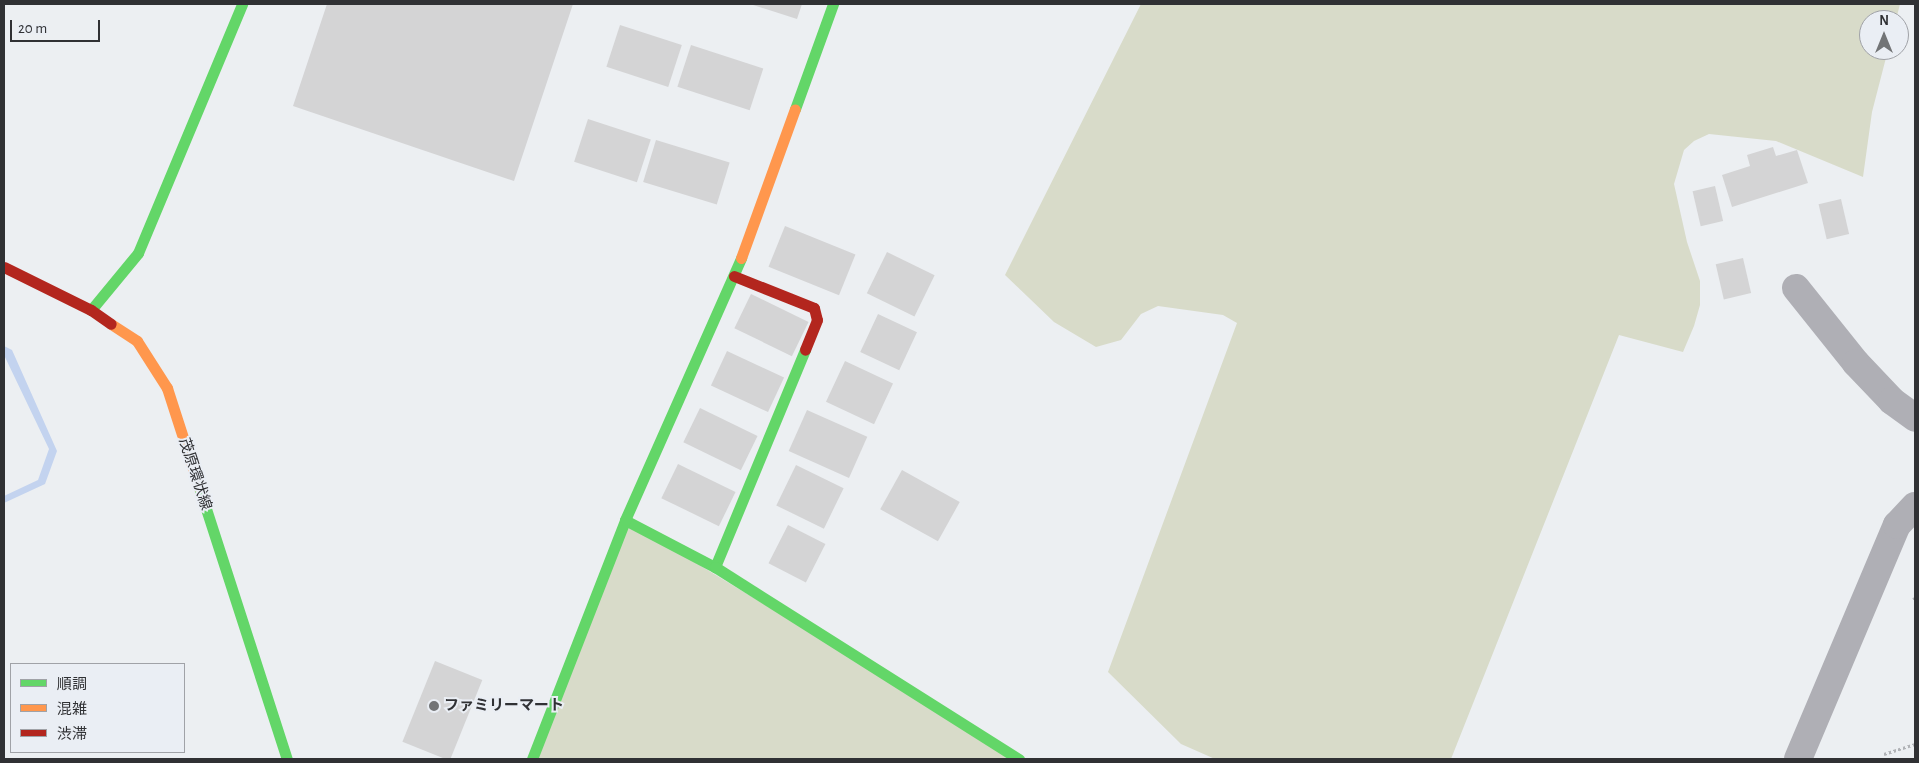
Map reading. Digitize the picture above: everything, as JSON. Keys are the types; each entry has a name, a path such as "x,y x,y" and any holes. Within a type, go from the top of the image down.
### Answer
{"street":[{"path":"532,759 625,520 734,276 833,4"},
{"path":"91,310 138,253 235,6"},
{"name":"茂原環状線","path":"4,267 91,310 137,341 167,388 287,759"},
{"path":"715,567 817,320 814,308 734,276"},
{"path":"1796,288 1892,401 1915,418"},
{"path":"1798,759 1897,525 1915,506"},
{"path":"625,520 715,567 1019,759"}],"path":[{"path":"1884,754 1915,744"}],"green space":[{"path":"1141,4 1900,4 1898,10 1859,10 1859,60 1885,60 1872,112 1863,177 1776,141 1709,134 1694,141 1684,150 1674,184 1687,242 1700,281 1700,305 1694,326 1683,352 1619,335 1451,759 1215,759 1181,744 1108,672 1237,323 1223,315 1158,306 1141,314 1121,340 1096,347 1054,322 1005,275"},
{"path":"625,520 1019,759 537,759"}],"water":[{"path":"4,346 12,350 57,451 45,484 4,503 4,496 38,480 49,449 4,355"}],"building":[{"path":"327,4 573,4 514,181 293,106"},
{"path":"750,4 802,4 797,19"},
{"path":"620,25 682,45 668,87 606,67"},
{"path":"691,45 763,68 750,110 677,87"},
{"path":"588,119 651,139 637,182 574,162"},
{"path":"656,140 730,163 717,205 643,182"},
{"path":"1773,147 1776,156 1797,150 1808,183 1732,207 1722,175 1750,166 1747,155"},
{"path":"1715,186 1723,221 1701,226 1693,191"},
{"path":"1841,199 1849,234 1827,239 1819,204"},
{"path":"785,226 855,254 839,295 769,267"},
{"path":"887,252 935,275 914,317 867,293"},
{"path":"1743,258 1751,293 1724,299 1716,264"},
{"path":"751,294 809,322 792,356 734,328"},
{"path":"878,314 917,332 899,370 860,352"},
{"path":"727,351 784,378 768,412 711,385"},
{"path":"845,361 893,383 874,424 826,402"},
{"path":"700,408 758,436 741,470 683,442"},
{"path":"807,410 867,437 849,478 789,451"},
{"path":"678,464 736,492 719,526 661,498"},
{"path":"796,465 844,488 824,529 776,505"},
{"path":"902,470 960,502 938,541 880,509"},
{"path":"788,525 825,544 806,582 768,563"},
{"path":"435,661 482,680 450,759 445,759 402,742"}],"traffic: fast":[{"path":"91,310 138,253 242,4"},
{"path":"795,109 833,4"},
{"path":"532,759 625,520 741,258"},
{"path":"625,520 715,567 805,350"},
{"path":"199,487 287,759"},
{"path":"715,567 1019,759"}],"traffic: slow":[{"path":"741,258 795,109"},
{"path":"111,324 137,341 167,388 199,487"}],"traffic: jam":[{"path":"4,267 91,310 111,324"},
{"path":"734,276 814,308 817,320 805,350"}],"place":[{"name":"ファミリーマート","path":"434,706"}]}
